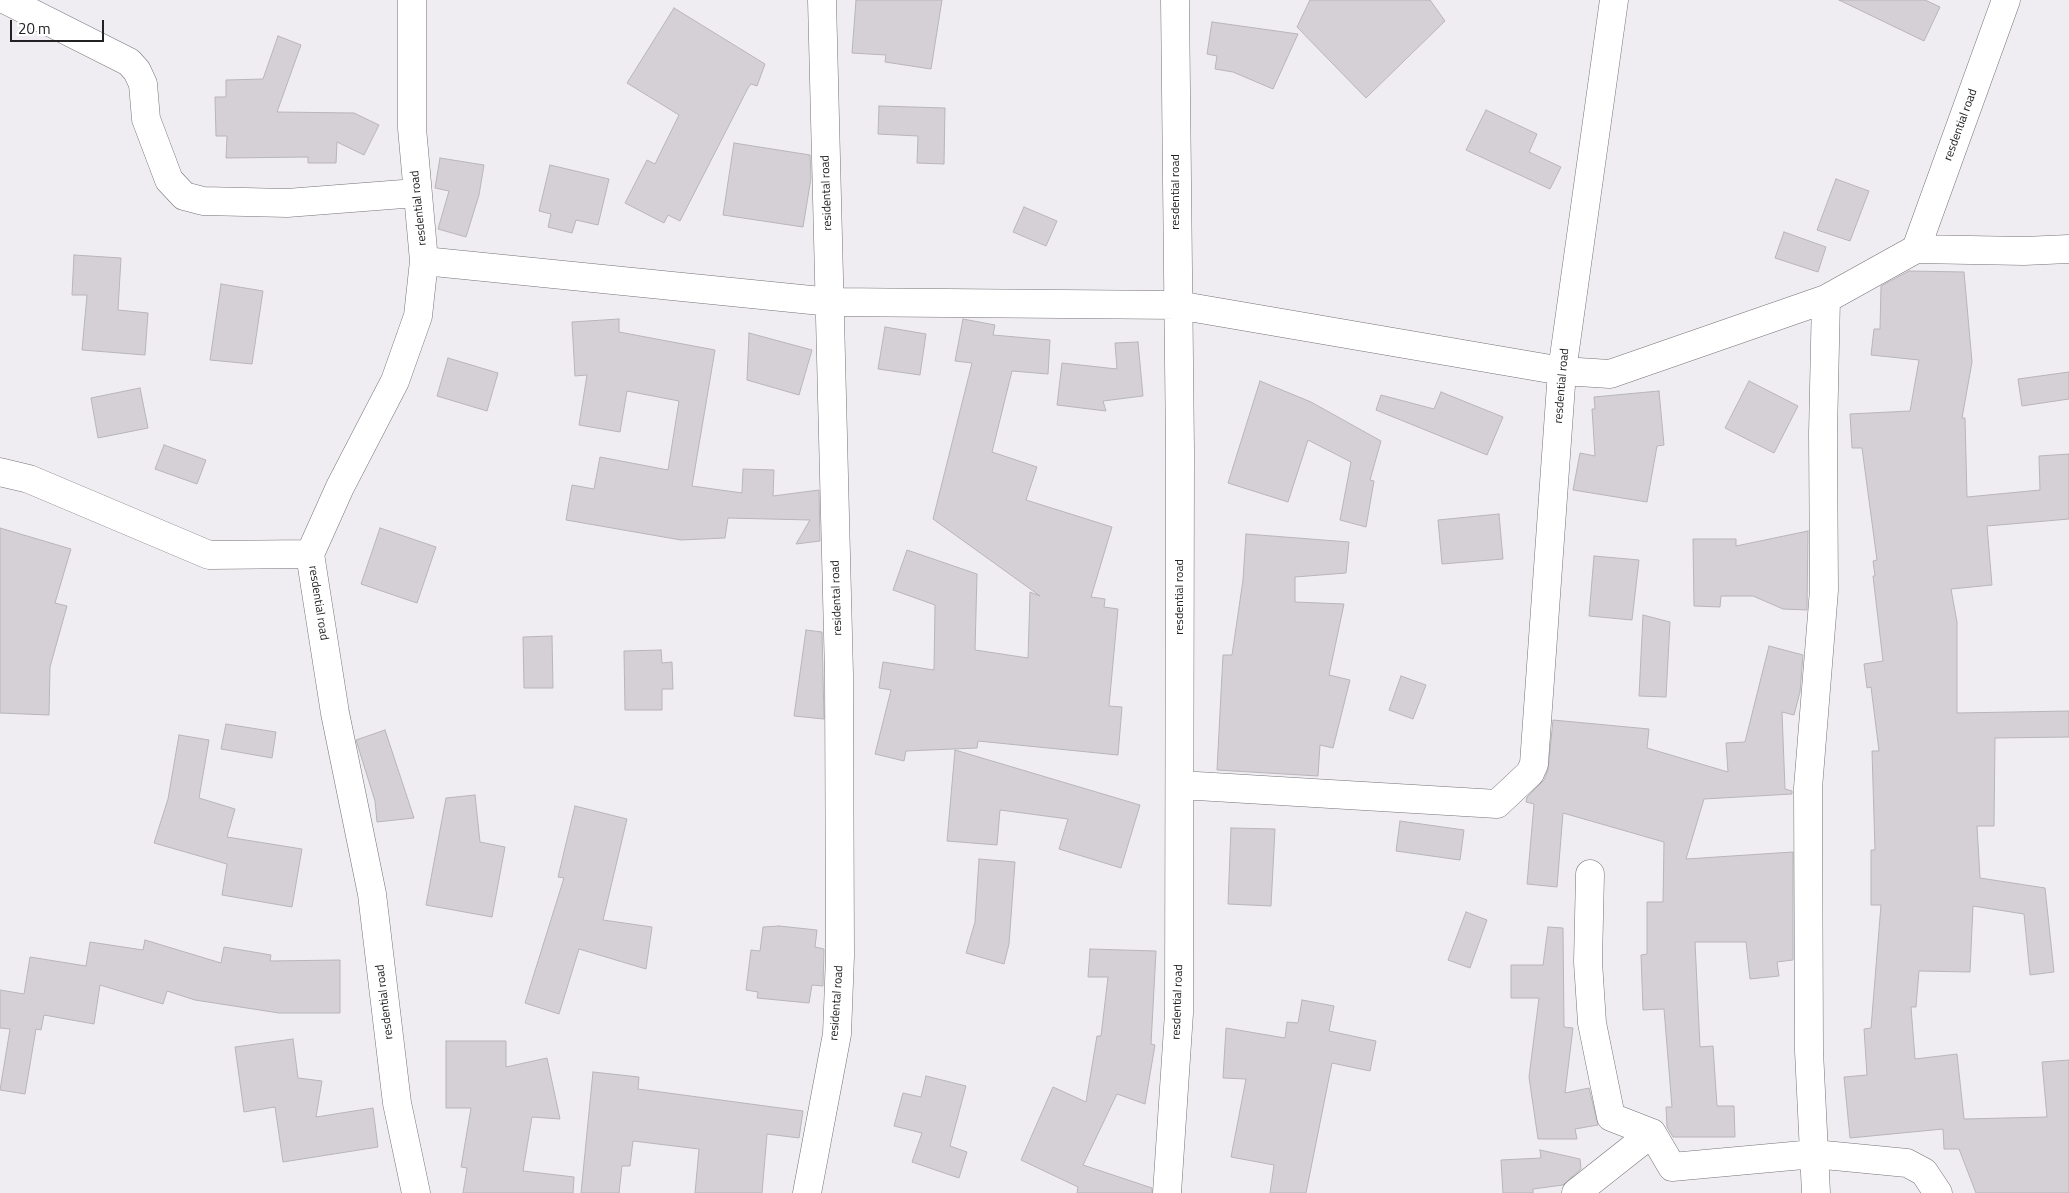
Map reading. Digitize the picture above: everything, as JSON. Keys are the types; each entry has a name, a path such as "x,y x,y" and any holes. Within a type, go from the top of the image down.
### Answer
{"street":[{"path":"6,0 129,62 137,71 143,84 146,119 169,180 184,196 203,201 287,203 416,193"},
{"name":"resdential road","path":"412,0 412,128 416,193 424,261 418,316 394,381 340,487 310,554 335,713 372,894 397,1103 416,1193"},
{"name":"residental road","path":"807,1193 837,1034 840,956 839,674 822,0"},
{"name":"resdential road","path":"1167,1193 1179,1013 1180,451 1175,0"},
{"name":"resdential road","path":"1180,785 1497,804 1530,773 1534,764 1562,370 1614,0"},
{"name":"resdential road","path":"1916,249 2006,0"},
{"path":"424,261 831,302 1177,305 1562,370 1610,374 1826,299 1916,249 2069,250"},
{"path":"1816,1193 1809,1051 1808,788 1824,590 1823,433 1826,299"},
{"path":"0,472 29,479 210,554 310,554"},
{"path":"1590,874 1588,962 1592,1023 1611,1117 1652,1133 1672,1167 1814,1154 1907,1164 1924,1172 1938,1193"},
{"path":"1576,1193 1652,1133"}],"building":[{"path":"856,0 942,0 931,69 885,62 886,55 852,53"},
{"path":"1310,0 1430,0 1445,21 1366,98 1297,27"},
{"path":"1839,0 1925,0 1940,7 1924,41"},
{"path":"674,8 765,64 757,86 751,84 748,88 680,221 668,215 664,223 625,203 647,160 655,164 679,115 627,83"},
{"path":"1212,22 1298,34 1273,89 1233,72 1215,69 1217,56 1207,54"},
{"path":"278,36 301,45 277,112 354,113 379,125 364,155 337,142 336,163 308,163 308,157 226,158 227,136 216,136 215,97 226,97 226,80 263,79"},
{"path":"879,106 945,108 944,164 917,163 918,136 878,134"},
{"path":"1486,110 1537,134 1529,152 1561,167 1550,189 1466,150"},
{"path":"734,143 810,155 811,178 803,227 723,215"},
{"path":"440,158 484,165 479,195 466,237 438,229 449,191 435,188"},
{"path":"550,165 609,179 598,225 576,220 572,233 548,227 551,214 539,211"},
{"path":"1836,179 1869,191 1850,241 1817,230"},
{"path":"1024,207 1057,221 1046,246 1013,232"},
{"path":"1784,232 1826,247 1818,272 1775,258"},
{"path":"74,255 121,258 118,310 148,313 145,355 82,350 87,295 72,295"},
{"path":"1909,271 1964,272 1972,362 1962,418 1965,418 1967,497 2040,490 2039,456 2069,454 2069,519 1987,526 1992,585 1951,589 1957,622 1957,713 2069,711 2069,737 1995,738 1994,826 1977,826 1980,878 2045,888 2054,972 2030,975 2024,914 1973,906 1970,972 1919,971 1916,1007 1911,1007 1915,1059 1957,1054 1964,1119 2047,1117 2042,1062 2069,1060 2069,1193 1976,1193 1959,1149 1944,1149 1943,1129 1850,1138 1844,1077 1867,1075 1864,1029 1871,1028 1881,905 1871,905 1871,850 1875,850 1872,751 1879,751 1871,687 1867,688 1864,664 1883,661 1873,576 1875,576 1873,561 1877,560 1862,448 1852,448 1850,414 1910,411 1919,360 1871,355 1874,329 1880,329 1881,286"},
{"path":"221,284 263,291 252,364 210,360"},
{"path":"619,319 619,332 715,350 692,486 742,493 743,469 774,470 773,496 819,490 820,541 796,544 810,520 728,518 725,538 681,540 566,520 572,485 594,489 600,457 668,470 679,401 627,391 620,432 579,425 587,375 575,376 572,322"},
{"path":"963,319 995,325 993,335 1050,340 1048,374 1012,371 992,452 1037,467 1026,500 1112,527 1091,597 1105,599 1104,607 1118,609 1109,706 1122,707 1118,755 978,741 977,748 906,751 904,761 875,754 891,690 879,688 883,662 934,670 935,605 893,590 907,550 977,574 975,650 1028,658 1030,592 1040,596 933,519 972,363 955,361"},
{"path":"885,327 926,334 920,375 878,369"},
{"path":"749,333 812,350 799,395 747,380"},
{"path":"1138,342 1143,396 1103,401 1106,411 1057,405 1062,363 1117,369 1115,343"},
{"path":"448,358 498,373 487,411 437,396"},
{"path":"2069,372 2069,399 2022,406 2018,379"},
{"path":"1260,381 1311,402 1381,441 1370,480 1374,481 1366,527 1340,520 1351,462 1308,440 1288,502 1228,483"},
{"path":"1749,381 1798,406 1774,453 1725,428"},
{"path":"140,388 148,428 98,438 91,398"},
{"path":"1659,391 1664,445 1657,446 1647,502 1573,490 1580,453 1595,456 1592,409 1595,409 1594,397"},
{"path":"1441,392 1503,417 1487,455 1376,410 1381,395 1434,409"},
{"path":"164,445 206,460 197,484 155,469"},
{"path":"1499,514 1503,559 1442,564 1438,520"},
{"path":"0,528 71,549 55,603 67,606 50,667 49,715 0,713"},
{"path":"380,528 436,547 417,603 361,584"},
{"path":"1808,531 1807,610 1783,609 1753,596 1721,596 1720,607 1694,606 1693,539 1736,539 1736,546"},
{"path":"1246,534 1349,542 1346,573 1295,577 1295,602 1344,604 1329,675 1350,680 1333,748 1320,745 1318,776 1217,770 1223,655 1232,655 1243,580"},
{"path":"1594,556 1639,560 1632,620 1589,616"},
{"path":"1643,615 1670,622 1666,697 1639,696"},
{"path":"806,630 822,632 824,719 794,716"},
{"path":"552,636 553,688 524,688 523,637"},
{"path":"1769,646 1803,655 1800,692 1794,715 1782,712 1785,789 1792,791 1792,794 1704,799 1686,859 1793,852 1793,960 1777,962 1779,976 1750,979 1746,942 1695,942 1700,1047 1713,1046 1717,1106 1734,1106 1735,1137 1673,1137 1667,1127 1666,1107 1672,1107 1664,1009 1643,1010 1641,955 1647,954 1647,902 1663,902 1664,842 1563,813 1557,887 1527,884 1534,804 1526,802 1527,797 1544,780 1548,770 1553,720 1649,729 1647,748 1728,772 1726,743 1745,742"},
{"path":"661,650 662,663 672,662 673,689 662,689 662,710 625,710 624,651"},
{"path":"1401,676 1426,685 1413,719 1389,710"},
{"path":"226,724 276,732 272,758 221,749"},
{"path":"385,730 414,818 377,822 375,801 356,740"},
{"path":"179,735 209,740 199,798 235,809 227,837 302,849 292,907 222,895 227,864 154,843 168,799"},
{"path":"955,750 1140,805 1121,868 1059,849 1068,819 1000,810 997,845 947,841"},
{"path":"475,795 480,842 505,847 492,917 426,905 446,798"},
{"path":"575,806 627,819 603,920 652,927 646,969 579,949 559,1014 525,1003 564,878 558,877"},
{"path":"1400,821 1464,830 1460,860 1396,851"},
{"path":"1231,828 1275,829 1271,906 1228,904"},
{"path":"979,859 1015,862 1009,944 1004,964 966,953 975,922"},
{"path":"1466,912 1487,920 1470,968 1448,960"},
{"path":"779,926 817,930 815,947 824,949 823,986 812,985 809,1003 757,998 758,992 746,990 751,950 760,951 763,927"},
{"path":"1548,927 1563,928 1564,1027 1573,1028 1565,1093 1589,1088 1598,1125 1575,1129 1577,1139 1538,1139 1529,1077 1539,998 1511,998 1511,965 1543,965"},
{"path":"145,940 221,963 224,947 271,955 270,961 340,960 340,1013 279,1013 195,1000 167,991 163,1004 100,985 94,1024 44,1015 41,1030 36,1029 25,1094 0,1090 10,1029 0,1028 0,990 24,994 30,957 86,966 90,942 143,950"},
{"path":"1090,949 1156,951 1151,1044 1155,1045 1145,1104 1117,1094 1083,1165 1152,1188 1152,1193 1077,1193 1078,1187 1021,1160 1053,1087 1086,1102 1097,1036 1101,1036 1108,977 1088,977"},
{"path":"1302,1000 1334,1006 1329,1031 1376,1041 1370,1071 1332,1063 1306,1193 1270,1193 1274,1165 1231,1157 1246,1079 1223,1078 1226,1028 1285,1038 1287,1022 1298,1023"},
{"path":"293,1039 298,1078 322,1081 316,1117 373,1108 378,1147 283,1162 275,1107 244,1112 235,1047"},
{"path":"446,1041 506,1041 506,1067 547,1058 560,1119 532,1117 523,1171 574,1177 573,1193 463,1193 467,1168 461,1167 471,1108 446,1108"},
{"path":"593,1072 639,1077 638,1089 803,1111 799,1138 767,1134 762,1193 695,1193 699,1149 633,1141 630,1166 622,1166 619,1193 581,1193"},
{"path":"926,1076 966,1086 950,1146 967,1152 959,1178 912,1162 922,1133 894,1126 903,1093 921,1097"},
{"path":"1540,1150 1580,1159 1581,1169 1563,1185 1533,1189 1533,1193 1503,1193 1501,1160 1541,1158"}]}
